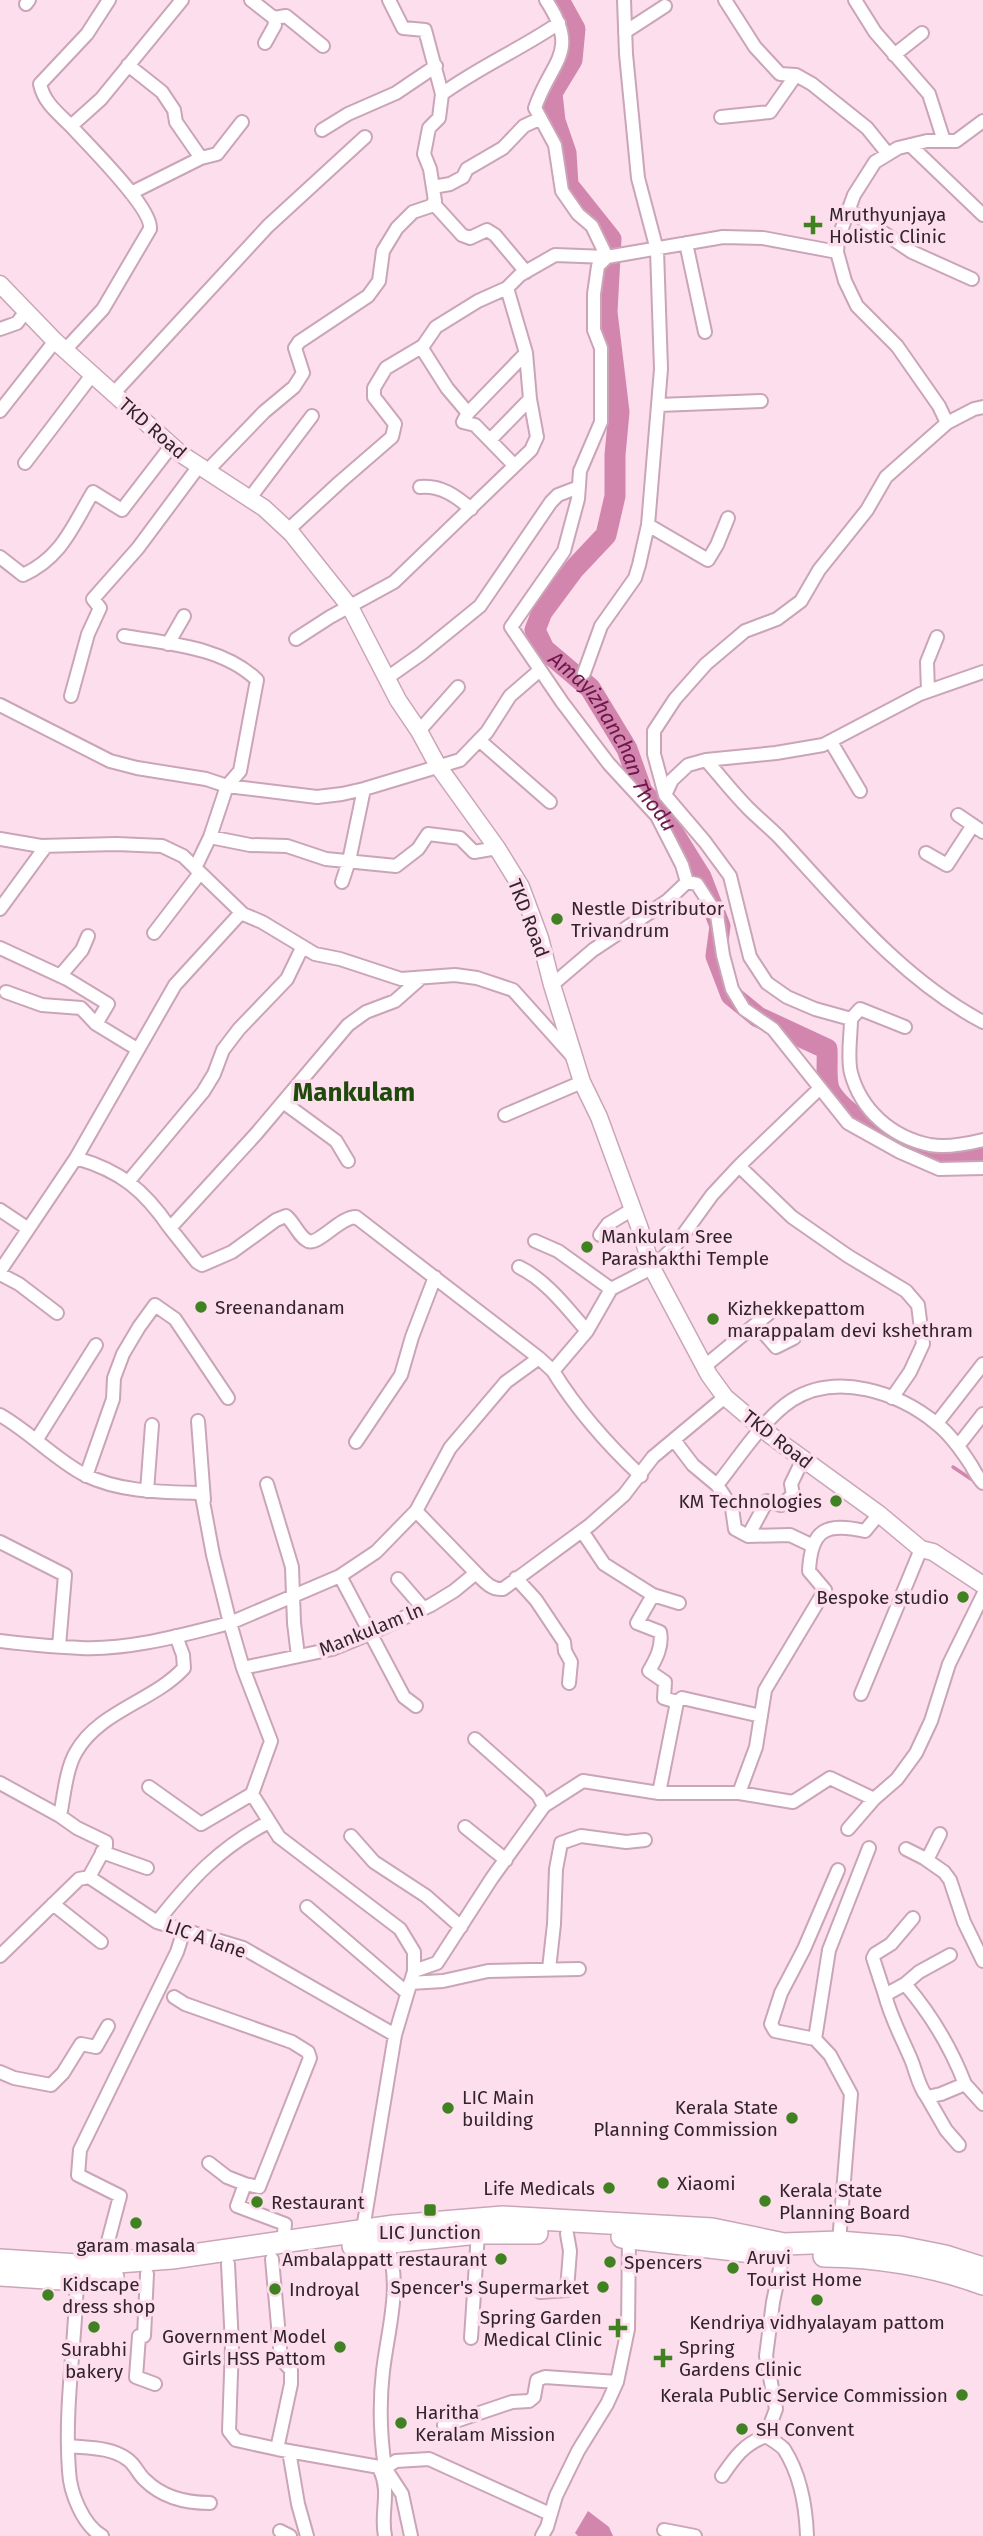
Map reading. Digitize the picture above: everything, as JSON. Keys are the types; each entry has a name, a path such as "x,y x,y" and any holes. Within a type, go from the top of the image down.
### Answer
{"main road":[{"path":"0,2260 77,2272 102,2264 278,2251 361,2238 439,2221 503,2217 712,2230 784,2250 839,2242 900,2247 945,2256 983,2268"},
{"path":"361,2238 386,2242 478,2233 629,2237 838,2256 920,2267 956,2274 983,2284"},
{"path":"0,2275 148,2273 228,2264 278,2251"}],"street":[{"path":"0,411 60,345 103,309 150,229 151,223 131,193 51,107 42,94 40,84 87,34 109,0"},
{"path":"71,126 101,99 182,0"},
{"path":"251,0 274,18 275,25 265,43"},
{"path":"390,0 404,28 425,30 436,65 442,94 439,118 429,128 424,154 430,169 435,201 433,204"},
{"path":"548,0 564,37 563,51 557,66 541,89 535,108 555,145 562,191 613,256"},
{"path":"584,673 601,626 635,578 648,525 659,405 661,369 657,250 638,178 624,0"},
{"path":"725,0 755,47 780,74 796,75 812,85 867,128 888,154"},
{"path":"855,0 875,32 929,94 944,141"},
{"path":"625,32 665,6"},
{"path":"274,18 286,16 323,46"},
{"path":"442,94 467,76 528,44 558,23"},
{"path":"894,55 922,33"},
{"path":"128,65 162,92 174,110 176,122 201,158"},
{"path":"322,130 348,114 396,93 436,65"},
{"path":"721,117 770,112 796,75"},
{"path":"433,187 450,184 463,177 467,169 503,148 524,126 539,119"},
{"path":"947,423 939,406 897,346 857,306 845,281 837,252 838,239 854,195 875,162 898,148 956,141 983,121"},
{"path":"131,193 201,158 217,154 242,122"},
{"path":"113,394 268,226 365,137"},
{"path":"910,145 983,215"},
{"path":"433,204 462,235 470,238 487,230 495,234 526,272"},
{"path":"71,696 88,634 100,608 93,599 204,468 294,387 303,373 295,348 299,342 368,296 379,281 383,251 397,228 413,212 433,204"},
{"path":"848,209 912,252 972,279"},
{"path":"288,530 392,437 395,424 374,397 374,388 386,368 421,348 436,327 478,301 507,288 526,272 555,255 613,256 723,237 763,238 837,252"},
{"path":"685,243 705,332"},
{"path":"613,256 598,266 594,294 594,330 601,348 601,422 580,471 579,499 564,551 511,627 609,764 657,816 682,865 687,881"},
{"name":"TKD Road","path":"0,284 92,375 172,445 250,498 288,530 351,611 438,766 497,848 521,887 540,938 573,1057 599,1117 652,1268 705,1366 725,1397 921,1549 933,1552 983,1585"},
{"path":"351,611 394,582 531,450 537,437 526,353 507,288"},
{"path":"0,329 17,323 26,312"},
{"path":"421,348 447,388 468,413"},
{"path":"514,465 475,425 463,422 468,413 526,353"},
{"path":"25,463 92,375"},
{"path":"491,439 530,399"},
{"path":"659,405 761,401"},
{"path":"851,1019 815,1009 787,997 767,983 750,957 730,876 665,795 654,754 654,732 675,699 706,664 745,631 777,619 801,601 819,570 867,510 886,477 947,423 983,407"},
{"path":"250,498 312,416"},
{"path":"0,557 23,575 39,568 65,543 93,492 122,510 172,445"},
{"path":"420,487 433,486 458,497 471,509"},
{"path":"387,678 480,606 551,502 558,495 579,487"},
{"path":"648,525 708,560 727,518"},
{"path":"296,639 412,576"},
{"path":"168,644 184,616"},
{"path":"124,636 223,656 245,668 257,680 240,771 227,786 198,870 154,933"},
{"path":"928,691 927,662 937,637"},
{"path":"0,705 110,761 206,779 227,786 317,797 364,789 460,760 487,732 510,696 540,670"},
{"path":"665,795 672,780 688,765 706,760 776,753 831,742 928,691 983,672"},
{"path":"419,731 458,687"},
{"path":"479,740 550,802"},
{"path":"831,742 860,791"},
{"path":"706,760 870,936 918,980 983,1022"},
{"path":"342,882 364,789"},
{"path":"926,853 947,865 978,829 958,815"},
{"path":"210,837 250,845 287,846 326,859 396,866 418,849 428,834 460,838 474,852 497,848"},
{"path":"0,839 46,846 162,846 183,856 243,914 262,922 302,948 401,979 455,975 477,978 513,990 573,1057"},
{"path":"0,909 46,846"},
{"path":"552,985 593,950 673,896 687,881"},
{"path":"687,881 697,884 717,915 732,989 744,1009 773,1029 848,1123 900,1152 939,1169 983,1168"},
{"path":"57,1313 0,1273 27,1228 76,1158 175,985 231,922 243,914"},
{"path":"60,976 82,950 89,936"},
{"path":"0,948 60,976 108,1004 96,1024"},
{"path":"128,1182 203,1092 214,1074 223,1050 239,1029 287,979 302,948"},
{"path":"170,1228 348,1025 366,1012 394,1001 422,977"},
{"path":"6,992 43,1005 81,1008 96,1024 137,1049"},
{"path":"905,1027 860,1009 851,1019 850,1070 862,1102 889,1129 930,1145 962,1145 983,1140"},
{"path":"505,1115 582,1082"},
{"path":"553,1371 587,1331 611,1289 652,1268 675,1246 712,1195 819,1089"},
{"path":"283,1102 336,1141 348,1161"},
{"path":"76,1158 91,1162 139,1188 202,1265 232,1252 276,1220 286,1216 306,1240 312,1241 345,1219 356,1217 539,1358 553,1371 567,1394 608,1444 641,1476"},
{"path":"739,1166 792,1217 848,1256 906,1291 918,1305 923,1344 910,1372 892,1398"},
{"path":"600,1235 608,1224 633,1209"},
{"path":"0,1210 27,1228"},
{"path":"535,1241 558,1251 611,1289"},
{"path":"519,1267 559,1299 587,1331"},
{"path":"356,1442 401,1375 435,1277"},
{"path":"86,1476 113,1399 114,1378 123,1354 155,1305 175,1319 228,1398"},
{"path":"705,1366 774,1309"},
{"path":"756,1324 776,1347 794,1338"},
{"path":"37,1439 96,1345"},
{"path":"0,1641 81,1648 118,1646 176,1636 230,1623 340,1576 376,1552 416,1511 450,1448 506,1382 539,1358"},
{"path":"937,1423 983,1364"},
{"path":"717,1485 762,1428 789,1402 807,1392 831,1388 881,1391 937,1423 958,1446 983,1483"},
{"path":"416,1511 490,1586 497,1590 503,1589 582,1531 624,1495 653,1457 725,1397"},
{"path":"958,1446 983,1414"},
{"path":"0,1415 86,1476 146,1491 198,1493 204,1500"},
{"path":"149,1787 201,1824 252,1794 271,1741 243,1668 213,1555 204,1500 198,1421"},
{"path":"146,1491 152,1425"},
{"path":"674,1440 693,1465 717,1485 732,1508 736,1529 748,1536 790,1535 811,1545"},
{"path":"748,1536 767,1500 781,1505 793,1495 791,1484 803,1459"},
{"path":"267,1484 292,1567 298,1656"},
{"path":"739,1793 756,1747 765,1690 825,1590 809,1572 811,1545 820,1534 832,1529 865,1531 879,1514"},
{"path":"582,1531 604,1564 653,1595 679,1604"},
{"path":"0,1542 65,1575 58,1646"},
{"path":"861,1694 921,1549"},
{"name":"Mankulam ln","path":"243,1668 332,1649 369,1634 454,1591 477,1573"},
{"path":"340,1576 404,1697 416,1706"},
{"path":"516,1578 536,1600 564,1642 571,1662 569,1683"},
{"path":"398,1579 423,1608"},
{"path":"653,1595 637,1623 660,1632 657,1657 649,1671 665,1682 664,1698 677,1702"},
{"path":"848,1829 874,1799 897,1779 916,1753 931,1721 949,1664 983,1595"},
{"path":"60,1816 75,1753 88,1737 125,1709 170,1683 184,1668 183,1655 176,1636"},
{"path":"659,1793 677,1702 682,1698 761,1716"},
{"path":"475,1740 538,1795 544,1807"},
{"path":"410,1982 437,1963 544,1807 583,1782 659,1793 739,1793 793,1802 830,1778 874,1799"},
{"path":"0,1783 106,1842 89,1877 79,1879 0,1956"},
{"path":"252,1794 279,1837 400,1929 414,1952 410,1982 395,2035 361,2238"},
{"path":"157,1922 187,1884 213,1858 244,1835 269,1822"},
{"path":"465,1827 506,1860"},
{"path":"927,1860 940,1834"},
{"path":"351,1836 374,1862 426,1896 461,1927"},
{"path":"549,1969 556,1869 561,1843 581,1836 626,1842 645,1840"},
{"path":"816,2039 830,1950 869,1848"},
{"path":"906,1849 927,1860 950,1880 964,1922 983,1961"},
{"path":"102,1852 147,1868"},
{"path":"838,1870 804,1949 781,1993 771,2024 775,2031 816,2039 830,2054 851,2094 839,2242"},
{"name":"LIC A lane","path":"89,1877 157,1922 243,1948 395,2035"},
{"path":"53,1904 101,1942"},
{"path":"307,1907 410,1982 443,1981 488,1971 579,1969"},
{"path":"913,1918 891,1944 873,1958 891,2017 910,2056 923,2092 946,2130 959,2145"},
{"path":"102,2264 120,2196 78,2175 80,2150 177,1952 184,1930"},
{"path":"885,1995 950,1955"},
{"path":"905,1984 922,2005 952,2053 965,2084 983,2104"},
{"path":"174,1997 185,2004 292,2042 309,2052 310,2058 259,2187 227,2176 209,2164"},
{"path":"0,2071 13,2078 51,2085 63,2073 81,2044 96,2047 108,2026"},
{"path":"927,2097 965,2084"},
{"path":"245,2184 237,2206 285,2224 278,2251 281,2359 291,2370 291,2384 283,2450 307,2536"},
{"path":"471,2338 478,2233"},
{"path":"540,2292 568,2290 570,2250 567,2234"},
{"path":"542,2536 578,2451 607,2404 617,2382 628,2329 629,2237"},
{"path":"385,2536 382,2522 387,2484 382,2467 379,2431 394,2285 392,2258 386,2242"},
{"path":"722,2476 750,2442 765,2436 776,2409 766,2356 773,2302 784,2250"},
{"path":"228,2264 232,2345 229,2431 236,2440 382,2467 396,2461 429,2459 550,2514"},
{"path":"77,2272 69,2473 88,2531 102,2536"},
{"path":"148,2273 144,2336 139,2336 136,2377 155,2384"},
{"path":"444,2425 512,2402 530,2401 534,2397 537,2380 545,2377 617,2382"},
{"path":"765,2436 782,2447 793,2467 806,2509 807,2536"},
{"path":"69,2445 114,2451 130,2460 145,2480 179,2500 191,2503 210,2502"},
{"path":"382,2467 402,2494 411,2536"},
{"path":"664,2530 695,2536"}],"shaded area":[{"path":"588,2511 609,2527 613,2536 578,2536 575,2533"}],"waterway":[{"name":"Amayizhanchan Thodu","path":"559,0 575,29 572,60 552,93 555,121 566,153 568,185 611,239 607,312 619,412 615,496 606,535 574,569 542,612 535,630 544,649 590,688 627,749 642,791 663,816 701,877 720,926 716,956 731,995 758,1017 827,1049 830,1091 855,1117 880,1134 913,1149 983,1157"},
{"path":"953,1467 971,1479"}],"place":[{"name":"Mruthyunjaya Holistic Clinic","path":"813,225"},
{"name":"Nestle Distributor Trivandrum","path":"557,919"},
{"name":"Mankulam Sree Parashakthi Temple","path":"587,1247"},
{"name":"Sreenandanam","path":"201,1307"},
{"name":"Kizhekkepattom marappalam devi kshethram","path":"713,1319"},
{"name":"KM Technologies","path":"836,1501"},
{"name":"Bespoke studio","path":"963,1597"},
{"name":"LIC Main building","path":"448,2108"},
{"name":"Kerala State Planning Commission","path":"792,2118"},
{"name":"Xiaomi","path":"663,2183"},
{"name":"Life Medicals","path":"609,2188"},
{"name":"Kerala State Planning Board","path":"765,2201"},
{"name":"Restaurant","path":"257,2202"},
{"name":"LIC Junction","path":"430,2210"},
{"name":"garam masala","path":"136,2223"},
{"name":"Ambalappatt restaurant","path":"501,2259"},
{"name":"Spencers","path":"610,2262"},
{"name":"Aruvi Tourist Home","path":"733,2268"},
{"name":"Spencer's Supermarket","path":"603,2287"},
{"name":"Indroyal","path":"275,2289"},
{"name":"Kidscape dress shop","path":"48,2295"},
{"name":"Kendriya vidhyalayam pattom","path":"817,2300"},
{"name":"Surabhi bakery","path":"94,2327"},
{"name":"Spring Garden Medical Clinic","path":"618,2328"},
{"name":"Government Model Girls HSS Pattom","path":"340,2347"},
{"name":"Spring Gardens Clinic","path":"663,2358"},
{"name":"Kerala Public Service Commission","path":"962,2395"},
{"name":"Haritha Keralam Mission","path":"401,2423"},
{"name":"SH Convent","path":"742,2429"}],"district":[{"name":"Mankulam","path":"354,1092"}]}
